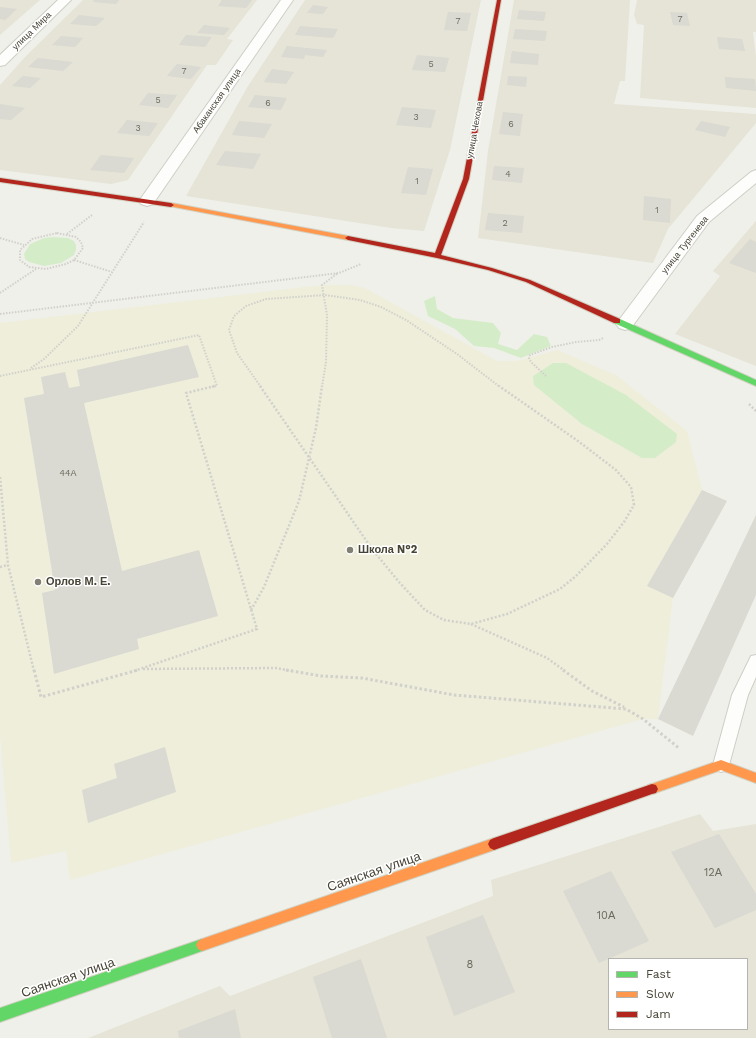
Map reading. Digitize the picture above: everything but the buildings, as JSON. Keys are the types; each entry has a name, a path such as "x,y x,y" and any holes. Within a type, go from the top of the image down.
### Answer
{"street":[{"name":"улица Мира","path":"0,62 64,0"},
{"name":"Абаканская улица","path":"147,201 286,0"},
{"name":"улица Чехова","path":"437,256 466,179 499,0"},
{"name":"улица Тургенева","path":"625,324 703,219 756,176"},
{"path":"0,180 147,201 265,222 437,256 490,269 528,281 756,382"},
{"path":"721,765 756,778"},
{"name":"Саянская улица","path":"0,1015 721,765"}],"lane":[{"path":"721,765 740,696 756,661"}],"path":[{"path":"29,369 44,359 78,326 145,221"},
{"path":"57,233 67,234 76,237 81,242 83,248 74,260 57,268 36,269 23,264 20,260 20,250 32,239 57,233"},
{"path":"0,238 24,245"},
{"path":"74,260 112,272"},
{"path":"0,314 338,272 361,264"},
{"path":"0,293 36,269"},
{"path":"251,610 264,587 299,501 316,428 326,362 327,315 325,295 322,285 338,272"},
{"path":"471,624 508,614 560,589 575,577 624,522 634,505 631,488 616,470 578,441 512,396 457,354 406,320 381,307 360,300 325,295 266,299 246,306 234,316 230,330 237,353 372,549 425,610 444,620 471,624 547,658 592,691 643,719 676,747 682,750"},
{"path":"546,376 531,362 529,358 530,355 552,347 576,342 599,340 625,324"},
{"path":"0,376 199,335 217,386 186,393 257,629 141,669 41,697 8,565 0,477"},
{"path":"0,567 8,565"},
{"path":"141,669 276,668 321,676 362,678 454,695 626,709"}],"shaded area":[{"path":"0,0 40,0 0,35"},
{"path":"83,0 257,0 227,39 233,40 216,65 207,65 128,180 111,184 0,170 0,85 25,57"},
{"path":"305,0 481,0 450,150 424,231 391,228 186,196 248,86"},
{"path":"514,0 630,0 625,81 620,81 614,104 756,114 756,123 668,229 653,263 478,238 488,151"},
{"path":"637,0 756,0 756,32 753,32 756,56 756,108 640,98 644,25 637,24 634,15"},
{"path":"756,221 756,366 675,334 720,276 713,271"},
{"name":"Школа N°2","path":"322,285 351,285 365,288 497,361 517,361 557,350 616,375 687,431 702,490 727,501 673,598 658,719 643,719 70,880 66,851 11,863 0,736 0,323"},
{"path":"700,814 713,831 756,824 756,1038 88,1038 220,986 230,996 493,896 491,880"}],"green space":[{"path":"44,238 68,238 74,241 76,250 74,255 61,263 44,266 29,262 25,259 24,254 30,244"},
{"path":"435,296 437,309 453,318 493,323 501,333 498,344 517,350 534,334 547,337 551,346 521,358 494,348 474,346 455,329 428,316 424,301"},
{"path":"553,363 566,363 626,395 677,434 676,442 655,458 642,458 582,424 534,385 533,376"}],"traffic: fast":[{"path":"617,321 756,383"},
{"path":"0,1015 202,945"}],"traffic: slow":[{"path":"171,205 348,238"},
{"path":"652,789 721,765 756,778"},
{"path":"202,945 494,844"}],"traffic: jam":[{"path":"437,256 466,179 499,0"},
{"path":"0,180 171,205"},
{"path":"348,238 437,256 490,269 528,281 617,321"},
{"path":"494,844 652,789"}],"place":[{"name":"Школа N°2","path":"350,550"},
{"name":"Орлов М. Е.","path":"38,582"}]}
